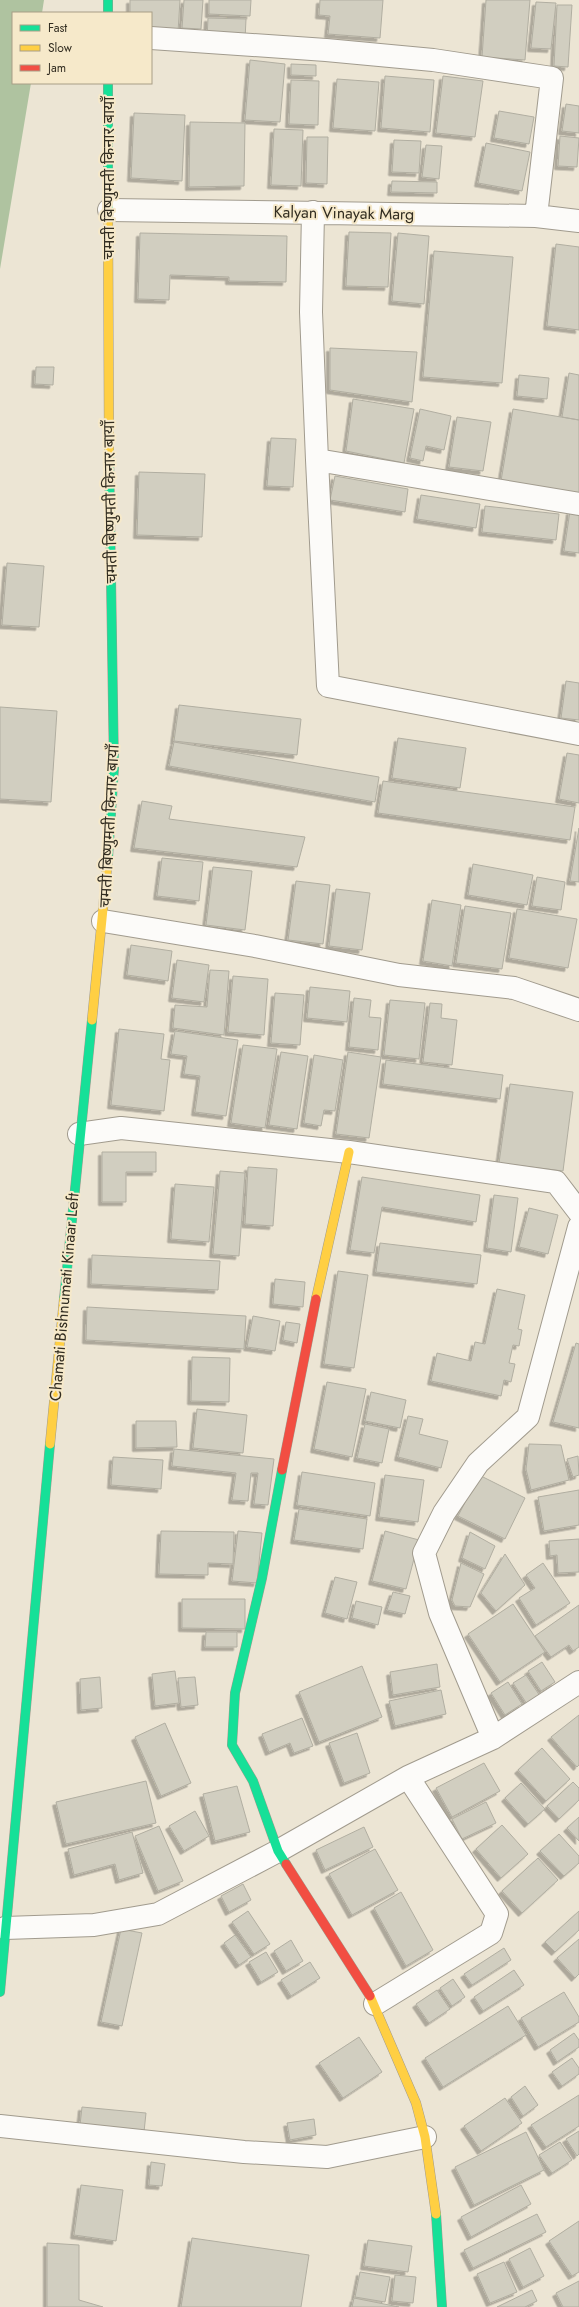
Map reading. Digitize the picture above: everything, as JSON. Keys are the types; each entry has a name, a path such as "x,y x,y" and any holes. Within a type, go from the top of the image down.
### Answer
{"street":[{"path":"108,0 108,12"},
{"path":"152,38 334,50 433,60 552,78 536,216"},
{"name":"चमती बिष्णुमती किनार बायाँ","path":"103,921 114,768 108,347 108,84"},
{"name":"Kalyan Vinayak Marg","path":"109,210 536,216 579,221"},
{"path":"312,212 311,312 328,686 579,734"},
{"path":"317,460 579,504"},
{"path":"103,921 254,946 399,974 514,988 579,1010"},
{"name":"Chamati Bishnumati Kinaar Left","path":"5,1928 31,1674 79,1134 103,921"},
{"path":"79,1134 122,1128 349,1152 556,1182 579,1212"},
{"path":"349,1152 302,1368 262,1578 235,1693 232,1745 253,1781 278,1851 375,2004 416,2103 425,2137 438,2226 442,2307"},
{"path":"493,1738 440,1613 424,1553 444,1513 478,1463 528,1417 578,1234"},
{"path":"0,1992 5,1928 94,1925 158,1914 278,1851 408,1777 493,1738 579,1682"},
{"path":"375,2004 491,1933 498,1914 408,1777"},
{"path":"0,2126 244,2152 327,2157 425,2137"}],"shaded area":[{"path":"0,0 44,0 42,12 12,12 12,84 31,84 0,269"}],"building":[{"path":"130,0 180,0 178,32 152,30 152,12 130,12"},
{"path":"184,0 203,0 201,29 182,28"},
{"path":"209,0 251,0 250,16 209,14"},
{"path":"320,0 383,0 380,38 328,34 330,16 319,15"},
{"path":"486,0 530,0 525,60 482,57"},
{"path":"536,2 556,3 551,49 531,48"},
{"path":"557,5 572,5 568,67 554,66"},
{"path":"208,18 246,19 245,40 207,39"},
{"path":"250,60 285,64 280,122 245,120"},
{"path":"291,64 316,65 316,76 291,75"},
{"path":"385,76 434,80 430,132 381,128"},
{"path":"443,76 483,81 475,137 436,133"},
{"path":"337,79 379,82 375,131 333,128"},
{"path":"291,80 319,81 318,125 289,124"},
{"path":"566,104 579,106 579,133 562,131"},
{"path":"499,111 534,117 529,144 494,138"},
{"path":"134,113 185,115 182,181 131,178"},
{"path":"190,122 245,123 244,186 189,187"},
{"path":"274,129 303,130 301,186 271,185"},
{"path":"560,136 579,138 577,167 558,166"},
{"path":"307,137 328,137 327,184 306,183"},
{"path":"394,140 421,141 419,173 392,172"},
{"path":"486,143 530,152 522,191 478,183"},
{"path":"426,145 442,146 439,179 422,177"},
{"path":"392,181 437,182 437,193 391,192"},
{"path":"349,232 391,233 388,287 346,286"},
{"path":"140,233 287,236 286,282 229,281 229,277 170,275 169,300 138,299"},
{"path":"398,233 429,236 424,304 392,301"},
{"path":"556,244 579,247 579,330 547,326"},
{"path":"434,251 513,257 502,383 423,377"},
{"path":"330,348 417,352 412,402 330,390"},
{"path":"36,367 54,367 53,385 35,384"},
{"path":"569,373 579,375 579,420 562,417"},
{"path":"519,375 549,378 547,399 517,396"},
{"path":"353,399 414,409 404,463 346,451"},
{"path":"420,409 451,416 444,450 426,446 423,461 410,458"},
{"path":"513,409 579,420 579,494 501,481"},
{"path":"457,417 491,422 483,471 449,467"},
{"path":"271,438 296,439 293,487 267,486"},
{"path":"139,472 205,474 202,537 137,535"},
{"path":"335,476 408,489 405,512 330,500"},
{"path":"421,495 480,504 476,528 417,519"},
{"path":"485,506 559,514 556,540 482,532"},
{"path":"570,511 579,512 579,553 564,551"},
{"path":"7,563 44,566 39,627 2,625"},
{"path":"566,681 579,683 579,720 561,718"},
{"path":"179,705 301,719 297,755 174,741"},
{"path":"0,707 57,711 51,802 0,799"},
{"path":"398,738 466,748 460,788 392,778"},
{"path":"174,742 379,777 375,802 169,766"},
{"path":"567,753 579,755 579,803 559,799"},
{"path":"383,781 575,807 570,840 378,813"},
{"path":"142,801 172,806 169,819 305,837 297,867 134,848"},
{"path":"579,828 579,882 570,881"},
{"path":"162,858 203,862 199,901 157,896"},
{"path":"473,864 533,875 527,905 468,895"},
{"path":"213,867 252,871 245,930 206,925"},
{"path":"537,877 565,882 561,910 532,906"},
{"path":"296,881 330,885 323,944 288,940"},
{"path":"336,889 370,893 362,950 329,946"},
{"path":"432,900 461,905 452,966 423,961"},
{"path":"465,906 511,913 502,969 456,963"},
{"path":"517,909 577,919 568,968 509,958"},
{"path":"131,945 172,951 168,981 127,975"},
{"path":"177,960 209,965 204,1002 172,998"},
{"path":"210,970 229,971 224,1035 173,1028 175,1005 207,1007"},
{"path":"233,976 268,979 264,1035 228,1032"},
{"path":"310,987 350,991 347,1022 307,1018"},
{"path":"275,993 304,995 300,1045 271,1043"},
{"path":"354,998 371,1000 369,1017 381,1018 378,1050 349,1047"},
{"path":"390,1000 425,1003 419,1059 384,1055"},
{"path":"430,1003 442,1004 441,1018 457,1020 452,1065 423,1062"},
{"path":"119,1029 164,1034 161,1059 170,1060 164,1111 111,1105"},
{"path":"175,1031 238,1040 226,1116 195,1112 200,1076 184,1074 187,1056 171,1054"},
{"path":"243,1045 277,1049 265,1128 231,1123"},
{"path":"281,1052 308,1056 297,1129 269,1125"},
{"path":"348,1052 381,1057 369,1138 336,1134"},
{"path":"314,1055 343,1060 335,1111 324,1110 321,1126 304,1123"},
{"path":"386,1060 503,1075 500,1099 383,1084"},
{"path":"510,1084 573,1092 563,1171 499,1163"},
{"path":"102,1152 156,1152 156,1172 126,1172 126,1202 102,1202"},
{"path":"248,1167 277,1169 273,1226 245,1224"},
{"path":"220,1171 245,1173 239,1256 213,1254"},
{"path":"362,1177 480,1195 476,1222 382,1207 374,1253 350,1250"},
{"path":"175,1184 214,1187 209,1242 171,1239"},
{"path":"494,1195 518,1198 511,1252 487,1248"},
{"path":"529,1208 558,1215 548,1254 519,1247"},
{"path":"380,1243 481,1255 477,1284 376,1272"},
{"path":"92,1255 220,1261 218,1290 91,1284"},
{"path":"338,1271 368,1275 354,1368 324,1364"},
{"path":"275,1279 305,1282 303,1307 273,1304"},
{"path":"497,1289 525,1295 518,1329 522,1330 519,1346 513,1345 509,1363 515,1364 511,1382 504,1380 501,1396 431,1381 437,1353 471,1361 475,1342 485,1344"},
{"path":"87,1307 246,1316 244,1349 86,1340"},
{"path":"253,1316 280,1321 275,1351 247,1347"},
{"path":"286,1322 300,1324 297,1343 283,1340"},
{"path":"576,1343 579,1344 579,1428 553,1422"},
{"path":"192,1357 230,1358 229,1402 191,1401"},
{"path":"327,1382 366,1389 352,1457 314,1449"},
{"path":"371,1392 406,1400 400,1428 365,1421"},
{"path":"197,1409 247,1415 243,1453 193,1448"},
{"path":"408,1416 423,1419 419,1434 448,1441 441,1468 398,1457"},
{"path":"136,1421 176,1421 177,1447 136,1448"},
{"path":"365,1424 389,1429 382,1463 357,1458"},
{"path":"529,1444 561,1445 569,1480 531,1490 526,1469"},
{"path":"174,1449 274,1459 268,1505 254,1504 258,1473 251,1473 248,1501 232,1500 236,1473 172,1466"},
{"path":"578,1456 579,1475 573,1477 567,1459"},
{"path":"113,1457 163,1460 161,1489 111,1485"},
{"path":"302,1472 375,1483 370,1516 297,1505"},
{"path":"385,1475 424,1480 418,1522 379,1517"},
{"path":"479,1475 525,1498 505,1539 458,1516"},
{"path":"579,1490 579,1525 544,1531 538,1497"},
{"path":"299,1509 367,1519 363,1549 294,1540"},
{"path":"161,1531 234,1532 233,1564 208,1563 208,1575 159,1574"},
{"path":"238,1531 262,1533 257,1583 232,1581"},
{"path":"385,1531 419,1540 406,1589 372,1581"},
{"path":"470,1532 495,1546 485,1569 462,1558"},
{"path":"579,1539 579,1572 558,1573 557,1555 550,1556 549,1541"},
{"path":"505,1554 525,1585 496,1611 481,1593"},
{"path":"461,1563 484,1574 470,1607 455,1606 452,1600"},
{"path":"543,1563 570,1603 536,1625 519,1598 535,1588 526,1575"},
{"path":"335,1577 357,1582 347,1619 325,1613"},
{"path":"393,1592 410,1596 405,1614 387,1610"},
{"path":"182,1599 245,1599 245,1629 182,1628"},
{"path":"356,1601 382,1607 378,1625 352,1618"},
{"path":"513,1604 545,1652 500,1682 468,1634"},
{"path":"579,1605 579,1647 573,1651 569,1645 551,1657 535,1636"},
{"path":"206,1632 237,1632 237,1647 205,1647"},
{"path":"542,1662 555,1682 541,1691 528,1671"},
{"path":"437,1664 440,1687 393,1695 390,1672"},
{"path":"362,1666 382,1717 319,1742 299,1692"},
{"path":"175,1671 179,1703 155,1706 152,1674"},
{"path":"526,1675 540,1696 527,1704 513,1683"},
{"path":"100,1677 102,1708 81,1710 80,1679"},
{"path":"195,1677 198,1705 181,1707 178,1678"},
{"path":"508,1682 522,1704 505,1715 491,1693"},
{"path":"441,1690 446,1714 395,1726 389,1701"},
{"path":"579,1715 579,1765 577,1767 551,1737"},
{"path":"302,1718 313,1746 294,1753 290,1743 269,1752 262,1734"},
{"path":"165,1723 191,1783 161,1796 135,1737"},
{"path":"357,1733 370,1773 344,1783 329,1743"},
{"path":"542,1748 570,1779 546,1801 518,1770"},
{"path":"484,1763 500,1791 452,1817 436,1788"},
{"path":"146,1781 156,1823 66,1844 56,1802"},
{"path":"573,1782 579,1788 579,1800 559,1819 547,1806"},
{"path":"521,1783 545,1809 528,1824 505,1798"},
{"path":"237,1786 250,1832 215,1841 203,1794"},
{"path":"486,1802 496,1823 462,1839 452,1819"},
{"path":"195,1811 209,1836 184,1851 169,1826"},
{"path":"579,1817 579,1841 567,1828"},
{"path":"502,1825 528,1854 501,1878 476,1849"},
{"path":"159,1826 183,1881 158,1891 135,1836"},
{"path":"364,1827 373,1847 325,1870 316,1850"},
{"path":"132,1832 143,1873 119,1880 115,1864 74,1875 68,1849"},
{"path":"559,1834 579,1856 579,1863 564,1876 540,1851"},
{"path":"375,1849 398,1890 352,1915 329,1874"},
{"path":"538,1858 558,1880 522,1913 502,1891"},
{"path":"243,1884 251,1900 229,1912 221,1896"},
{"path":"401,1892 433,1950 406,1966 374,1908"},
{"path":"248,1911 270,1944 254,1954 232,1922"},
{"path":"579,1911 579,1930 555,1952 545,1942"},
{"path":"121,1929 142,1933 122,2026 101,2022"},
{"path":"235,1935 251,1957 239,1965 224,1943"},
{"path":"579,1939 579,1974 575,1978 557,1958"},
{"path":"291,1940 303,1961 286,1971 274,1951"},
{"path":"504,1948 511,1960 472,1985 464,1974"},
{"path":"266,1952 278,1972 261,1982 249,1962"},
{"path":"310,1962 320,1978 291,1996 281,1980"},
{"path":"514,1970 524,1985 483,2011 474,1997"},
{"path":"453,1979 465,1997 452,2006 440,1988"},
{"path":"437,1990 450,2009 429,2023 416,2004"},
{"path":"564,1992 579,2017 579,2022 538,2047 521,2018"},
{"path":"508,2006 526,2035 443,2087 425,2058"},
{"path":"574,2033 579,2040 579,2047 557,2062 550,2050"},
{"path":"359,2037 382,2072 343,2098 319,2063"},
{"path":"572,2058 579,2068 579,2074 562,2086 552,2072"},
{"path":"525,2086 538,2105 523,2116 511,2097"},
{"path":"579,2095 579,2126 546,2147 531,2125"},
{"path":"505,2098 522,2123 481,2151 464,2126"},
{"path":"82,2107 146,2113 144,2132 80,2125"},
{"path":"314,2119 316,2135 290,2140 287,2123"},
{"path":"579,2131 579,2154 577,2156 566,2139"},
{"path":"526,2132 544,2170 474,2205 455,2167"},
{"path":"560,2142 572,2160 552,2173 539,2155"},
{"path":"151,2162 165,2164 162,2186 149,2185"},
{"path":"81,2185 123,2190 116,2241 74,2235"},
{"path":"521,2185 531,2204 471,2237 461,2217"},
{"path":"537,2214 546,2232 473,2268 464,2250"},
{"path":"579,2221 579,2272 572,2276 549,2241"},
{"path":"192,2238 309,2255 301,2307 181,2307"},
{"path":"368,2240 412,2246 408,2272 364,2266"},
{"path":"47,2243 79,2245 79,2300 103,2307 47,2307"},
{"path":"530,2248 544,2276 523,2287 509,2259"},
{"path":"504,2262 517,2292 490,2303 477,2274"},
{"path":"360,2272 390,2277 385,2302 355,2297"},
{"path":"395,2275 416,2277 413,2303 392,2301"},
{"path":"579,2281 579,2307 563,2307 556,2293"},
{"path":"532,2290 537,2301 525,2307 497,2307"},
{"path":"354,2298 399,2307 352,2307"}],"traffic: fast":[{"path":"108,0 108,12"},
{"path":"108,84 108,211"},
{"path":"108,858 114,768 109,451"},
{"path":"64,1299 92,1020"},
{"path":"0,1992 50,1444"},
{"path":"282,1470 262,1578 235,1693 232,1745 253,1781 278,1851 286,1864"},
{"path":"436,2214 442,2307"}],"traffic: slow":[{"path":"108,211 109,451"},
{"path":"92,1020 108,858"},
{"path":"316,1299 349,1152"},
{"path":"50,1444 64,1299"},
{"path":"370,1996 416,2103 425,2137 436,2214"}],"traffic: jam":[{"path":"282,1470 316,1299"},
{"path":"286,1864 370,1996"}]}
